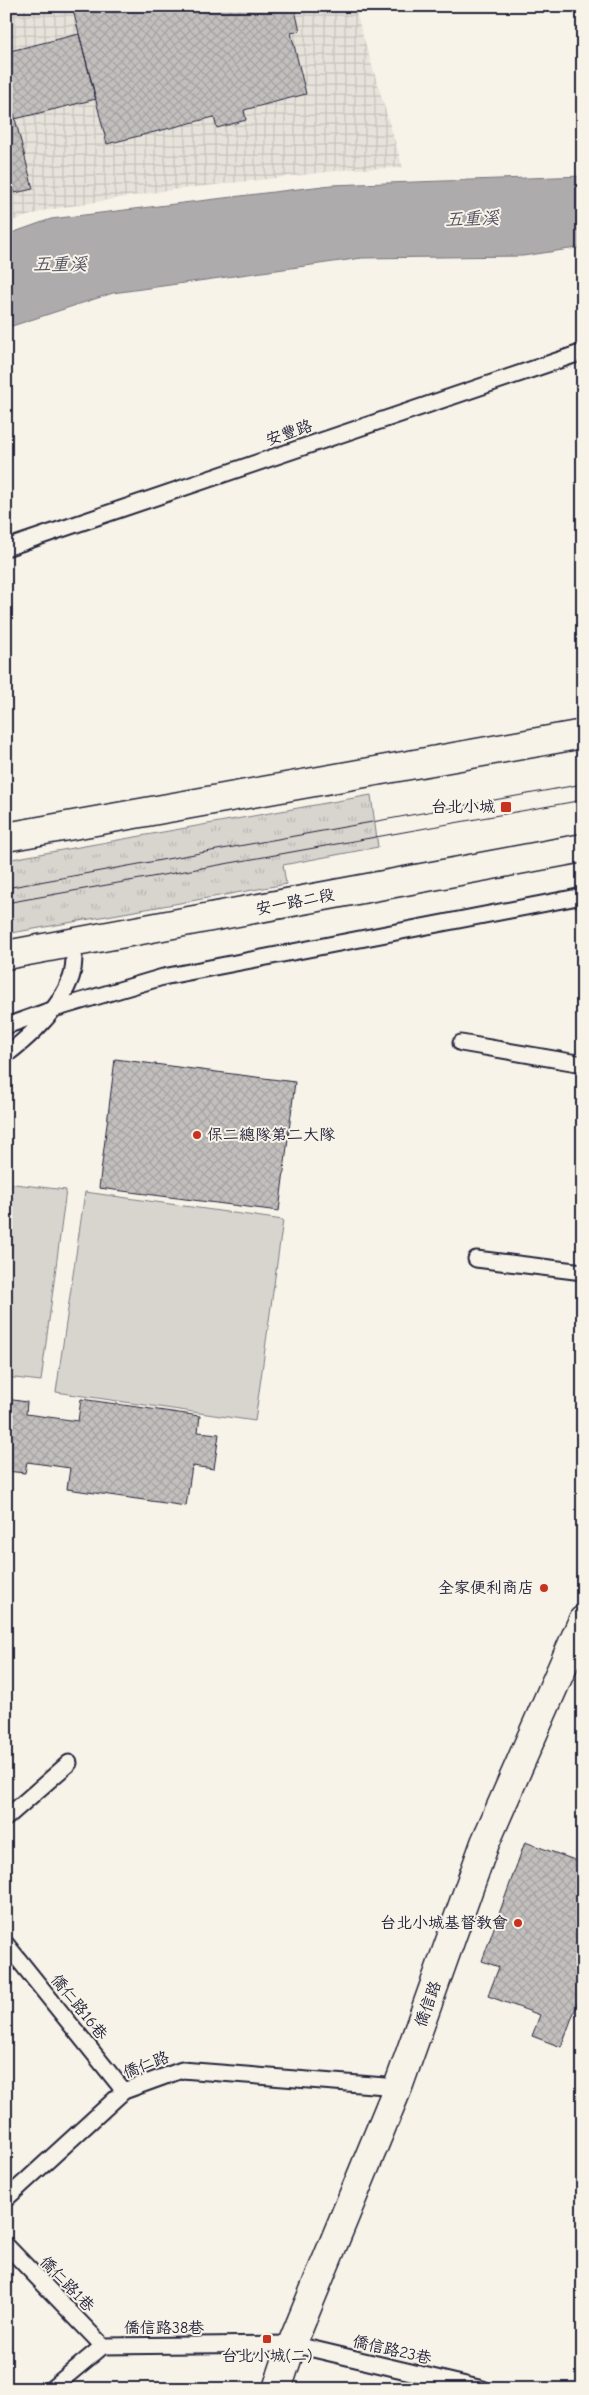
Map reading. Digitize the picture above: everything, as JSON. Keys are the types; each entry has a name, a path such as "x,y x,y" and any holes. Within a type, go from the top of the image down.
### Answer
{"street":[{"path":"6,837 583,734"},
{"name":"安一路二段","path":"6,955 583,848"},
{"name":"僑信路","path":"277,2389 292,2344 398,2087 485,1843 583,1620"}],"lane":[{"name":"安豐路","path":"6,548 583,352"},
{"path":"6,1026 51,1010 163,978 583,896"},
{"path":"6,1055 19,1045 51,1010 66,990 72,976 74,943"},
{"path":"461,1043 583,1064"},
{"path":"476,1259 583,1272"},
{"path":"6,1818 69,1763"},
{"name":"僑仁路16巷","path":"8,1951 124,2091"},
{"name":"僑仁路","path":"6,2199 124,2091 182,2070 398,2087"},
{"name":"僑仁路1巷","path":"6,2245 103,2346"},
{"name":"僑信路38巷","path":"52,2389 103,2346 292,2344"},
{"name":"僑信路23巷","path":"292,2344 483,2389"}],"shaded area":[{"path":"6,6 354,6 403,168 353,169 163,191 47,210 6,223"}],"green space":[{"path":"371,795 378,847 283,865 286,884 6,934 6,860"},
{"path":"6,1183 66,1190 41,1381 6,1377"},
{"path":"85,1192 283,1220 255,1421 56,1392"}],"water":[{"name":"五重溪","path":"583,176 583,247 523,256 362,258 113,293 6,328 6,235 51,219 331,185"}],"building":[{"path":"72,6 294,6 300,31 291,33 306,94 244,110 246,120 217,128 214,117 107,144"},
{"path":"79,34 96,99 15,119 6,83 6,52"},
{"path":"6,83 33,189 15,193 10,175 6,176"},
{"name":"保二總隊第二大隊","path":"115,1059 295,1082 279,1211 99,1188"},
{"path":"6,1399 27,1402 26,1414 78,1421 81,1399 200,1416 198,1432 219,1434 214,1469 192,1466 186,1506 67,1489 70,1468 27,1462 25,1473 6,1471"},
{"path":"525,1842 583,1863 583,1988 561,2047 532,2036 540,2015 488,1996 499,1967 482,1961"}],"tram line":[{"path":"6,888 583,784"},
{"path":"6,903 583,800"}],"place":[{"name":"台北小城","path":"506,807"},
{"name":"保二總隊第二大隊","path":"197,1135"},
{"name":"全家便利商店","path":"544,1588"},
{"name":"台北小城基督教會","path":"518,1923"},
{"name":"台北小城(二)","path":"267,2339"}]}
